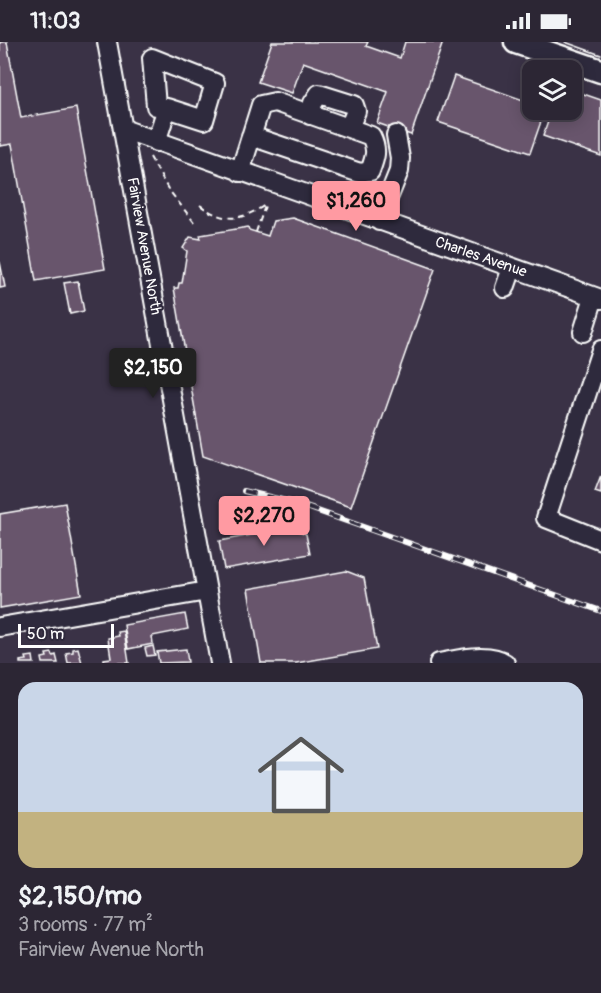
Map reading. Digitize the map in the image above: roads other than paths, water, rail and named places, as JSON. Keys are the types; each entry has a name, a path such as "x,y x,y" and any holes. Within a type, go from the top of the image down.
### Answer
{"main road":[{"path":"516,42 601,71"}],"street":[{"name":"Fairview Avenue North","path":"107,42 220,663"},
{"path":"240,172 251,136 261,105 266,102 275,102 371,136 375,144 376,155 370,171 365,173 251,136"},
{"path":"152,148 167,108"},
{"name":"Charles Avenue","path":"123,129 152,148 240,172 598,298"},
{"path":"379,221 399,171 400,158 396,135"},
{"path":"505,288 512,268"},
{"path":"583,332 598,298"},
{"path":"601,350 546,518 601,540"},
{"path":"0,627 207,591"},
{"path":"440,663 465,657 500,659 505,663"}],"tram line":[{"path":"565,42 601,55"}],"railway":[{"path":"244,491 295,503 601,611"}]}
